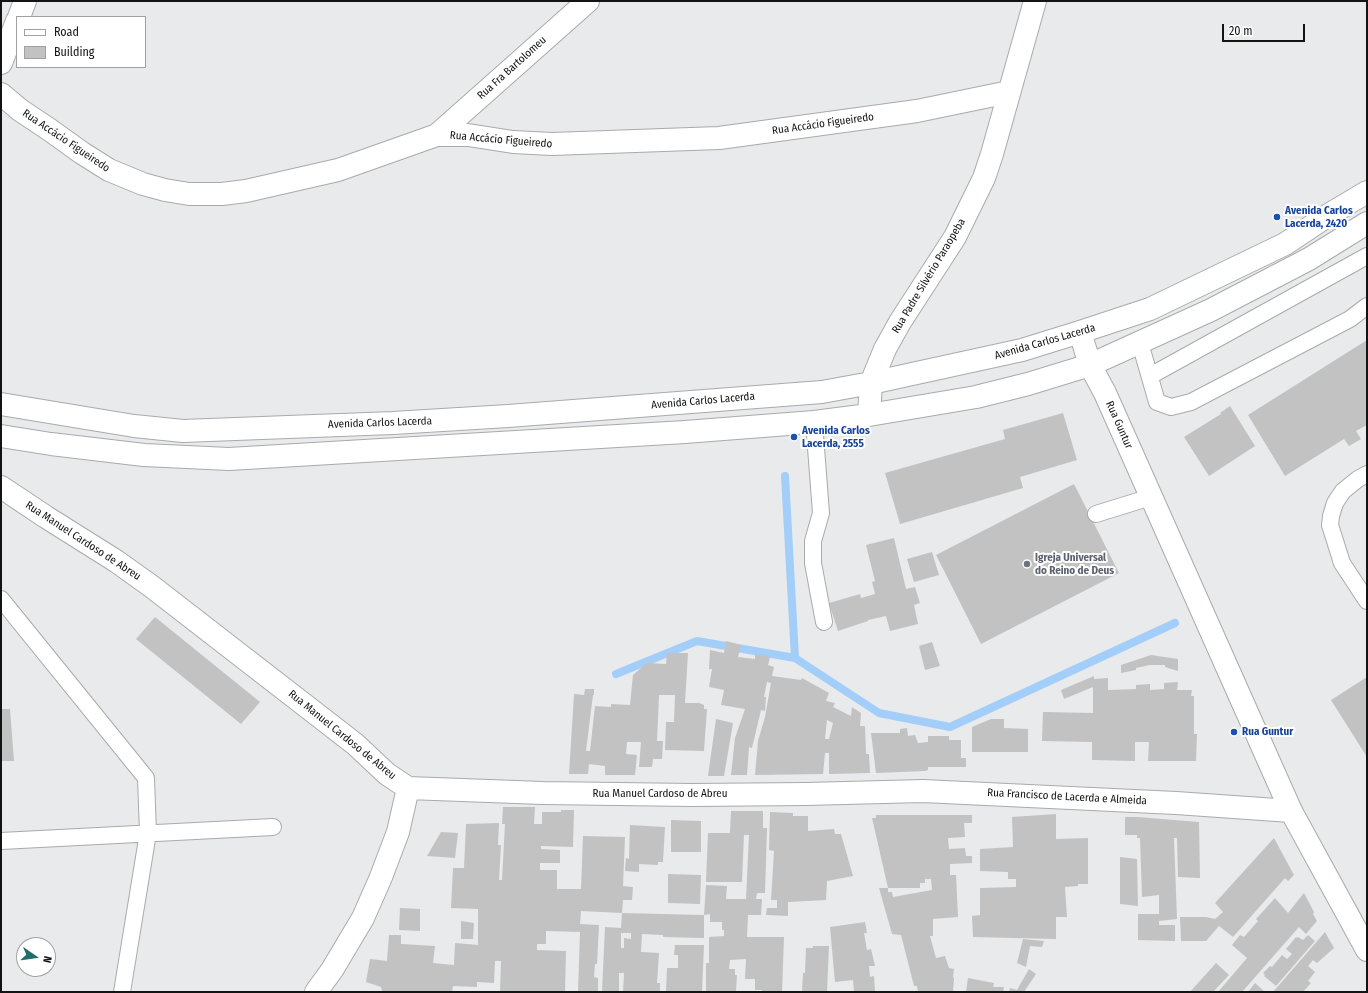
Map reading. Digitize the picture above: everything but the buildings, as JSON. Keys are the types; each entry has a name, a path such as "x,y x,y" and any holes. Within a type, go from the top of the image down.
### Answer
{"main road":[{"path":"18,16 25,1"},
{"name":"Rua Fra Bartolomeu","path":"437,135 588,1"},
{"name":"Rua Padre Silvério Paraopeba","path":"869,415 871,383 885,349 955,237 984,178 1035,1"},
{"path":"1,64 16,24"},
{"name":"Rua Accácio Figueiredo","path":"1,94 20,110 109,170 143,184 165,190 189,194 222,194 283,183 338,170 437,135 468,135 513,142 552,144 719,138 917,111 1009,92"},
{"name":"Avenida Carlos Lacerda","path":"1,404 134,426 183,431 394,423 508,416 822,392 871,383 1022,350 1150,309 1285,244 1367,192"},
{"path":"1,436 51,444 144,455 229,458 677,432 814,422 869,415 976,397 1028,384 1090,365 1211,310 1302,263 1367,223"},
{"name":"Rua Guntur","path":"1080,332 1090,365 1105,393 1291,811 1367,950"},
{"name":"Rua Manuel Cardoso de Abreu","path":"1,487 46,517 116,560 355,744 387,774 408,788 543,793 799,794 842,792"},
{"path":"316,992 332,970 366,911 398,832 408,788"},
{"name":"Rua Francisco de Lacerda e Almeida","path":"842,792 923,791 1176,803 1291,811"}],"lane":[{"path":"1150,376 1367,256"},
{"path":"1140,343 1157,402 1172,408 1192,402 1350,319 1367,306"},
{"path":"814,422 821,513 813,541 813,563 824,622"},
{"path":"1367,474 1343,491 1335,503 1330,525 1342,563 1367,601"},
{"path":"1096,514 1151,497"},
{"path":"1,599 146,778 148,834 122,992"},
{"path":"1,841 273,827"}],"waterway":[{"path":"785,476 795,658 879,713 950,727 1175,623"},
{"path":"616,674 697,641 795,658"}],"place":[{"name":"Avenida Carlos Lacerda, 2420","path":"1277,217"},
{"name":"Avenida Carlos Lacerda, 2555","path":"794,437"},
{"name":"Igreja Universal do Reino de Deus","path":"1027,564"},
{"name":"Rua Guntur","path":"1234,732"}]}
